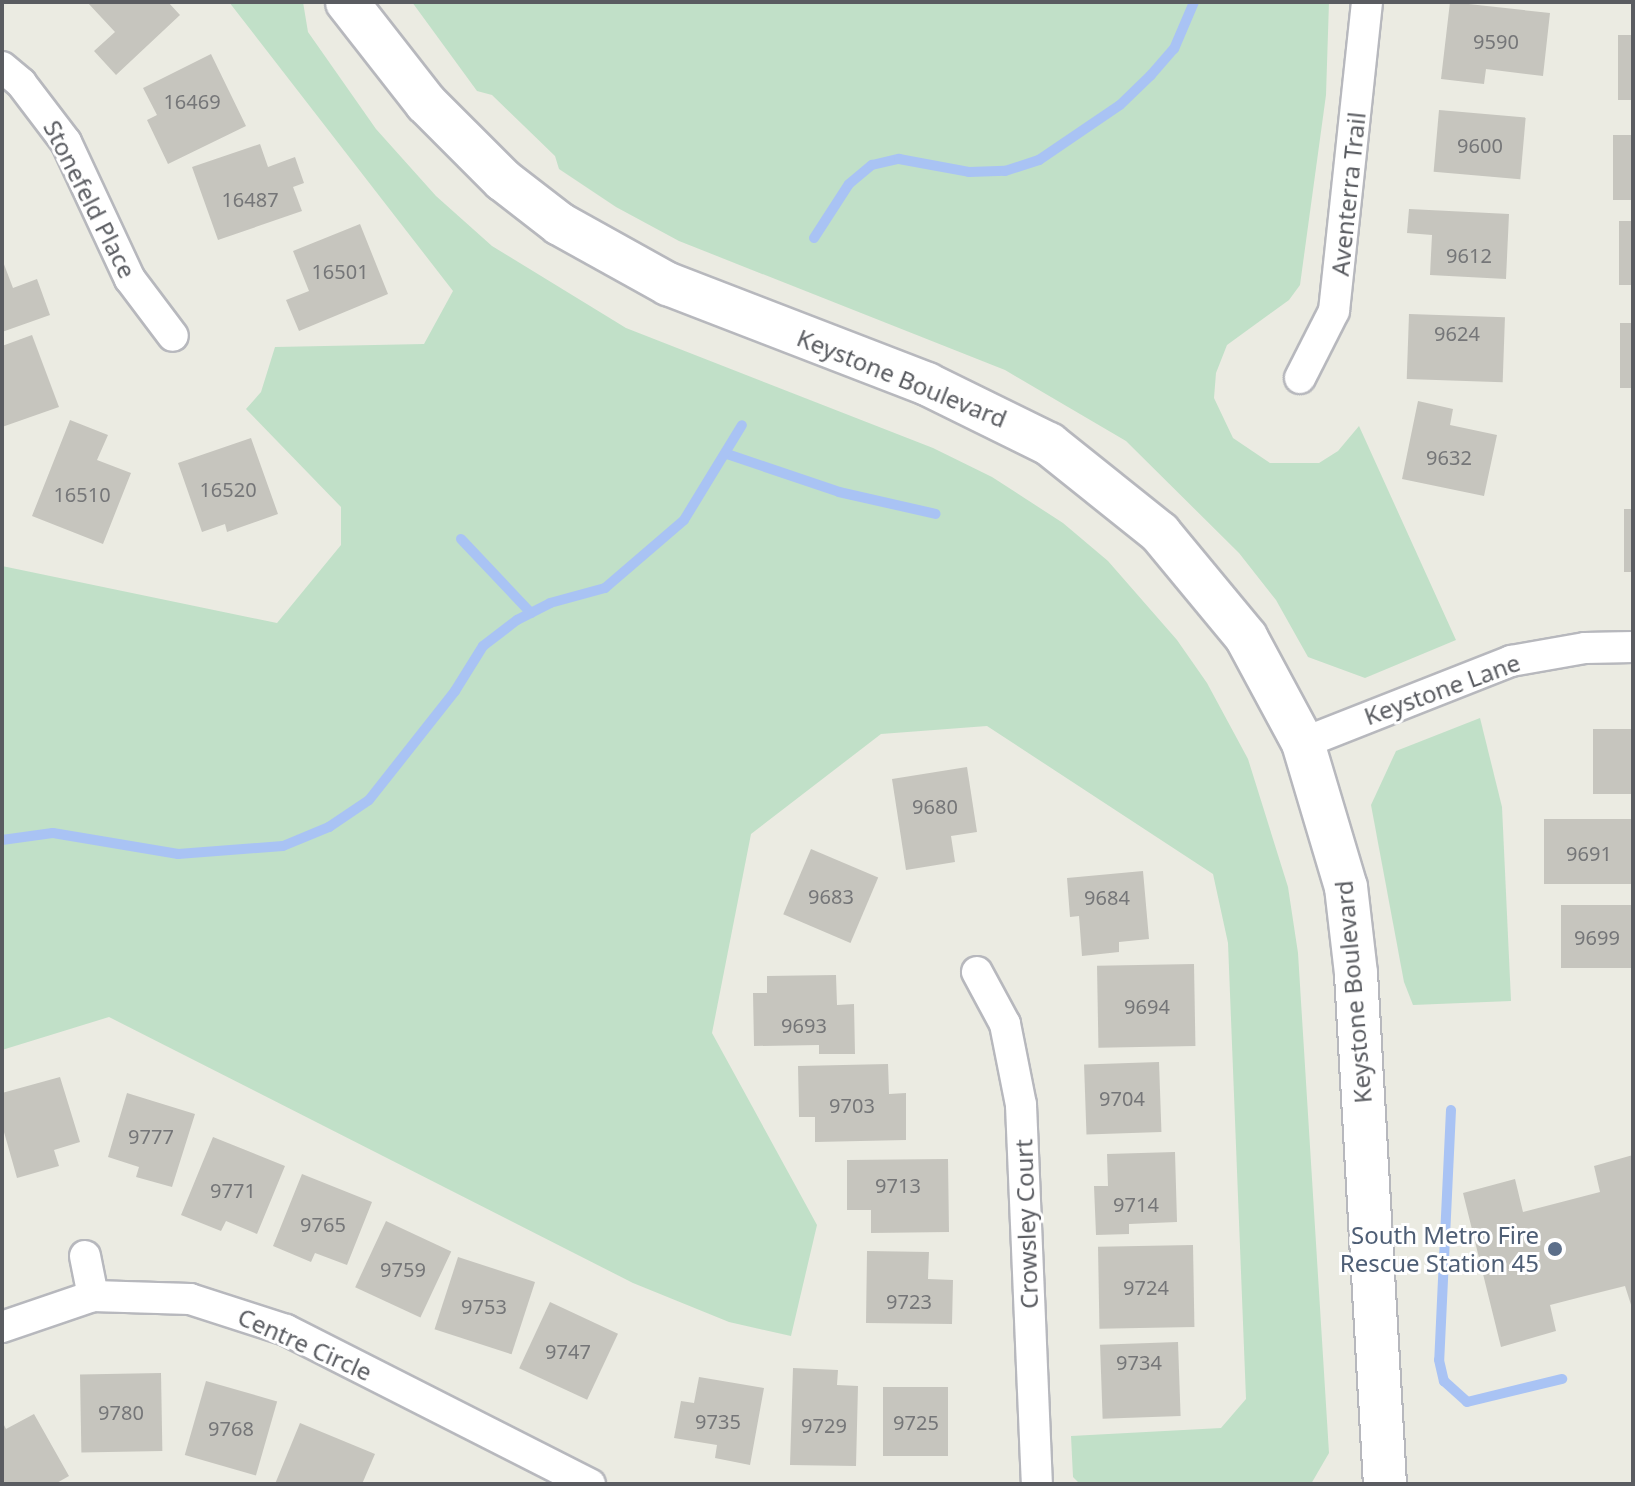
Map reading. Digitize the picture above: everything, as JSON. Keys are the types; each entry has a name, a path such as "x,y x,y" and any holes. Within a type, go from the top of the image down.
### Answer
{"street":[{"name":"Keystone Boulevard","path":"347,2 426,103 503,180 573,232 668,284 989,411 1049,444 1114,491 1188,561 1228,611 1265,667 1303,743 1333,830 1352,926 1385,1484"},
{"name":"Aventerra Trail","path":"1300,378 1334,311 1367,2"},
{"name":"Stonefeld Place","path":"2,67 21,83 66,142 130,279 173,336"},
{"name":"Keystone Lane","path":"1303,743 1511,661 1572,649 1633,647"},
{"name":"Crowsley Court","path":"977,972 1005,1024 1021,1105 1037,1484"},
{"path":"85,1256 93,1296"},
{"name":"Centre Circle","path":"2,1327 93,1296 190,1299 286,1330 590,1484"}],"green space":[{"path":"229,2 303,2 308,32 376,129 436,196 492,246 626,328 933,448 992,477 1063,523 1108,561 1177,640 1207,683 1248,759 1288,887 1298,953 1329,1453 1311,1484 1080,1484 1073,1477 1071,1436 1221,1428 1246,1399 1228,943 1213,874 987,726 881,734 751,834 712,1033 817,1225 791,1336 729,1322 633,1283 109,1017 2,1050 2,566 277,623 341,545 341,507 246,409 261,392 275,347 424,344 453,291"},
{"path":"412,2 1329,2 1326,95 1300,285 1289,300 1227,345 1216,373 1214,398 1233,438 1270,463 1319,463 1338,451 1359,426 1456,640 1365,678 1308,657 1276,600 1239,553 1126,441 1005,370 679,241 616,207 559,169 555,156 492,95 477,91"},
{"path":"1480,718 1502,807 1511,1001 1413,1005 1404,982 1371,805 1396,751"}],"building":[{"path":"87,2 168,2 180,15 116,75 94,51 115,32"},
{"path":"1450,2 1550,13 1543,76 1486,69 1484,84 1441,79"},
{"path":"1618,35 1633,35 1633,100 1618,100"},
{"path":"211,54 246,126 168,164 147,120 157,115 143,88"},
{"path":"1439,110 1526,118 1520,179 1434,172"},
{"path":"1613,135 1633,135 1633,200 1613,200"},
{"path":"260,144 268,167 295,157 304,183 293,187 302,211 218,240 192,167"},
{"path":"1409,209 1509,214 1506,279 1430,275 1432,235 1407,233"},
{"path":"1619,221 1633,221 1633,285 1619,285"},
{"path":"360,224 388,294 299,331 286,300 309,291 293,251"},
{"path":"2,259 13,288 37,279 50,315 2,332"},
{"path":"1409,314 1505,317 1503,382 1407,379"},
{"path":"1620,323 1633,323 1633,388 1620,388"},
{"path":"32,335 59,407 2,427 2,346"},
{"path":"1418,401 1453,409 1450,425 1497,435 1484,496 1402,479"},
{"path":"70,420 108,435 97,460 131,473 103,544 32,516"},
{"path":"251,438 278,514 227,532 225,524 202,532 178,463"},
{"path":"1624,509 1633,509 1633,572 1624,572"},
{"path":"1593,729 1633,729 1633,794 1593,794"},
{"path":"967,767 977,832 951,836 955,862 906,870 892,779"},
{"path":"1544,819 1633,819 1633,884 1544,884"},
{"path":"811,849 878,878 850,943 783,914"},
{"path":"1143,871 1149,939 1119,942 1119,952 1082,956 1079,916 1070,917 1067,878"},
{"path":"1561,905 1633,905 1633,968 1561,968"},
{"path":"1194,964 1195,1046 1098,1048 1097,966"},
{"path":"836,975 837,1005 854,1004 855,1054 819,1054 819,1045 754,1046 753,993 767,993 767,976"},
{"path":"1159,1062 1161,1132 1086,1135 1084,1065"},
{"path":"888,1064 889,1094 906,1093 906,1140 815,1142 815,1117 799,1117 798,1066"},
{"path":"60,1077 80,1142 54,1150 59,1166 17,1178 2,1125 2,1093"},
{"path":"127,1093 195,1114 172,1187 136,1177 139,1167 108,1157"},
{"path":"213,1137 285,1166 257,1234 226,1221 221,1231 181,1215"},
{"path":"1175,1152 1177,1222 1129,1224 1129,1234 1096,1235 1094,1186 1108,1186 1107,1154"},
{"name":"South Metro Fire Rescue Station 45","path":"1633,1155 1633,1311 1625,1286 1550,1305 1556,1331 1501,1347 1463,1193 1515,1179 1523,1212 1600,1192 1594,1166"},
{"path":"948,1159 949,1232 871,1233 871,1210 847,1210 847,1160"},
{"path":"302,1174 372,1202 347,1265 315,1253 311,1262 273,1246"},
{"path":"386,1221 451,1251 420,1318 355,1287"},
{"path":"1193,1245 1194,1327 1099,1329 1098,1247"},
{"path":"867,1251 929,1252 928,1279 953,1280 952,1324 866,1323"},
{"path":"458,1257 535,1282 512,1354 435,1329"},
{"path":"550,1302 618,1334 587,1400 519,1368"},
{"path":"1178,1342 1181,1416 1103,1419 1100,1345"},
{"path":"793,1368 838,1370 837,1385 858,1386 856,1466 790,1465"},
{"path":"161,1373 162,1451 81,1452 80,1374"},
{"path":"699,1377 764,1388 750,1465 715,1458 717,1445 674,1438 681,1401 694,1403"},
{"path":"206,1381 277,1401 256,1475 185,1455"},
{"path":"883,1387 948,1387 948,1456 883,1456"},
{"path":"34,1414 69,1476 55,1484 2,1484 2,1421 6,1429"},
{"path":"300,1423 375,1454 362,1484 275,1484"}],"waterway":[{"path":"814,238 849,184 872,165 899,159 969,172 1005,171 1039,160 1120,105 1151,75 1174,49 1194,2"},
{"path":"2,840 53,833 178,854 283,846 329,827 369,800 455,691 483,646 517,620 550,603 605,588 684,520 742,425"},
{"path":"727,454 839,492 936,514"},
{"path":"461,539 531,613"},
{"path":"1451,1110 1439,1360 1444,1381 1467,1402 1562,1379"}],"place":[{"name":"South Metro Fire Rescue Station 45","path":"1555,1249"}]}
